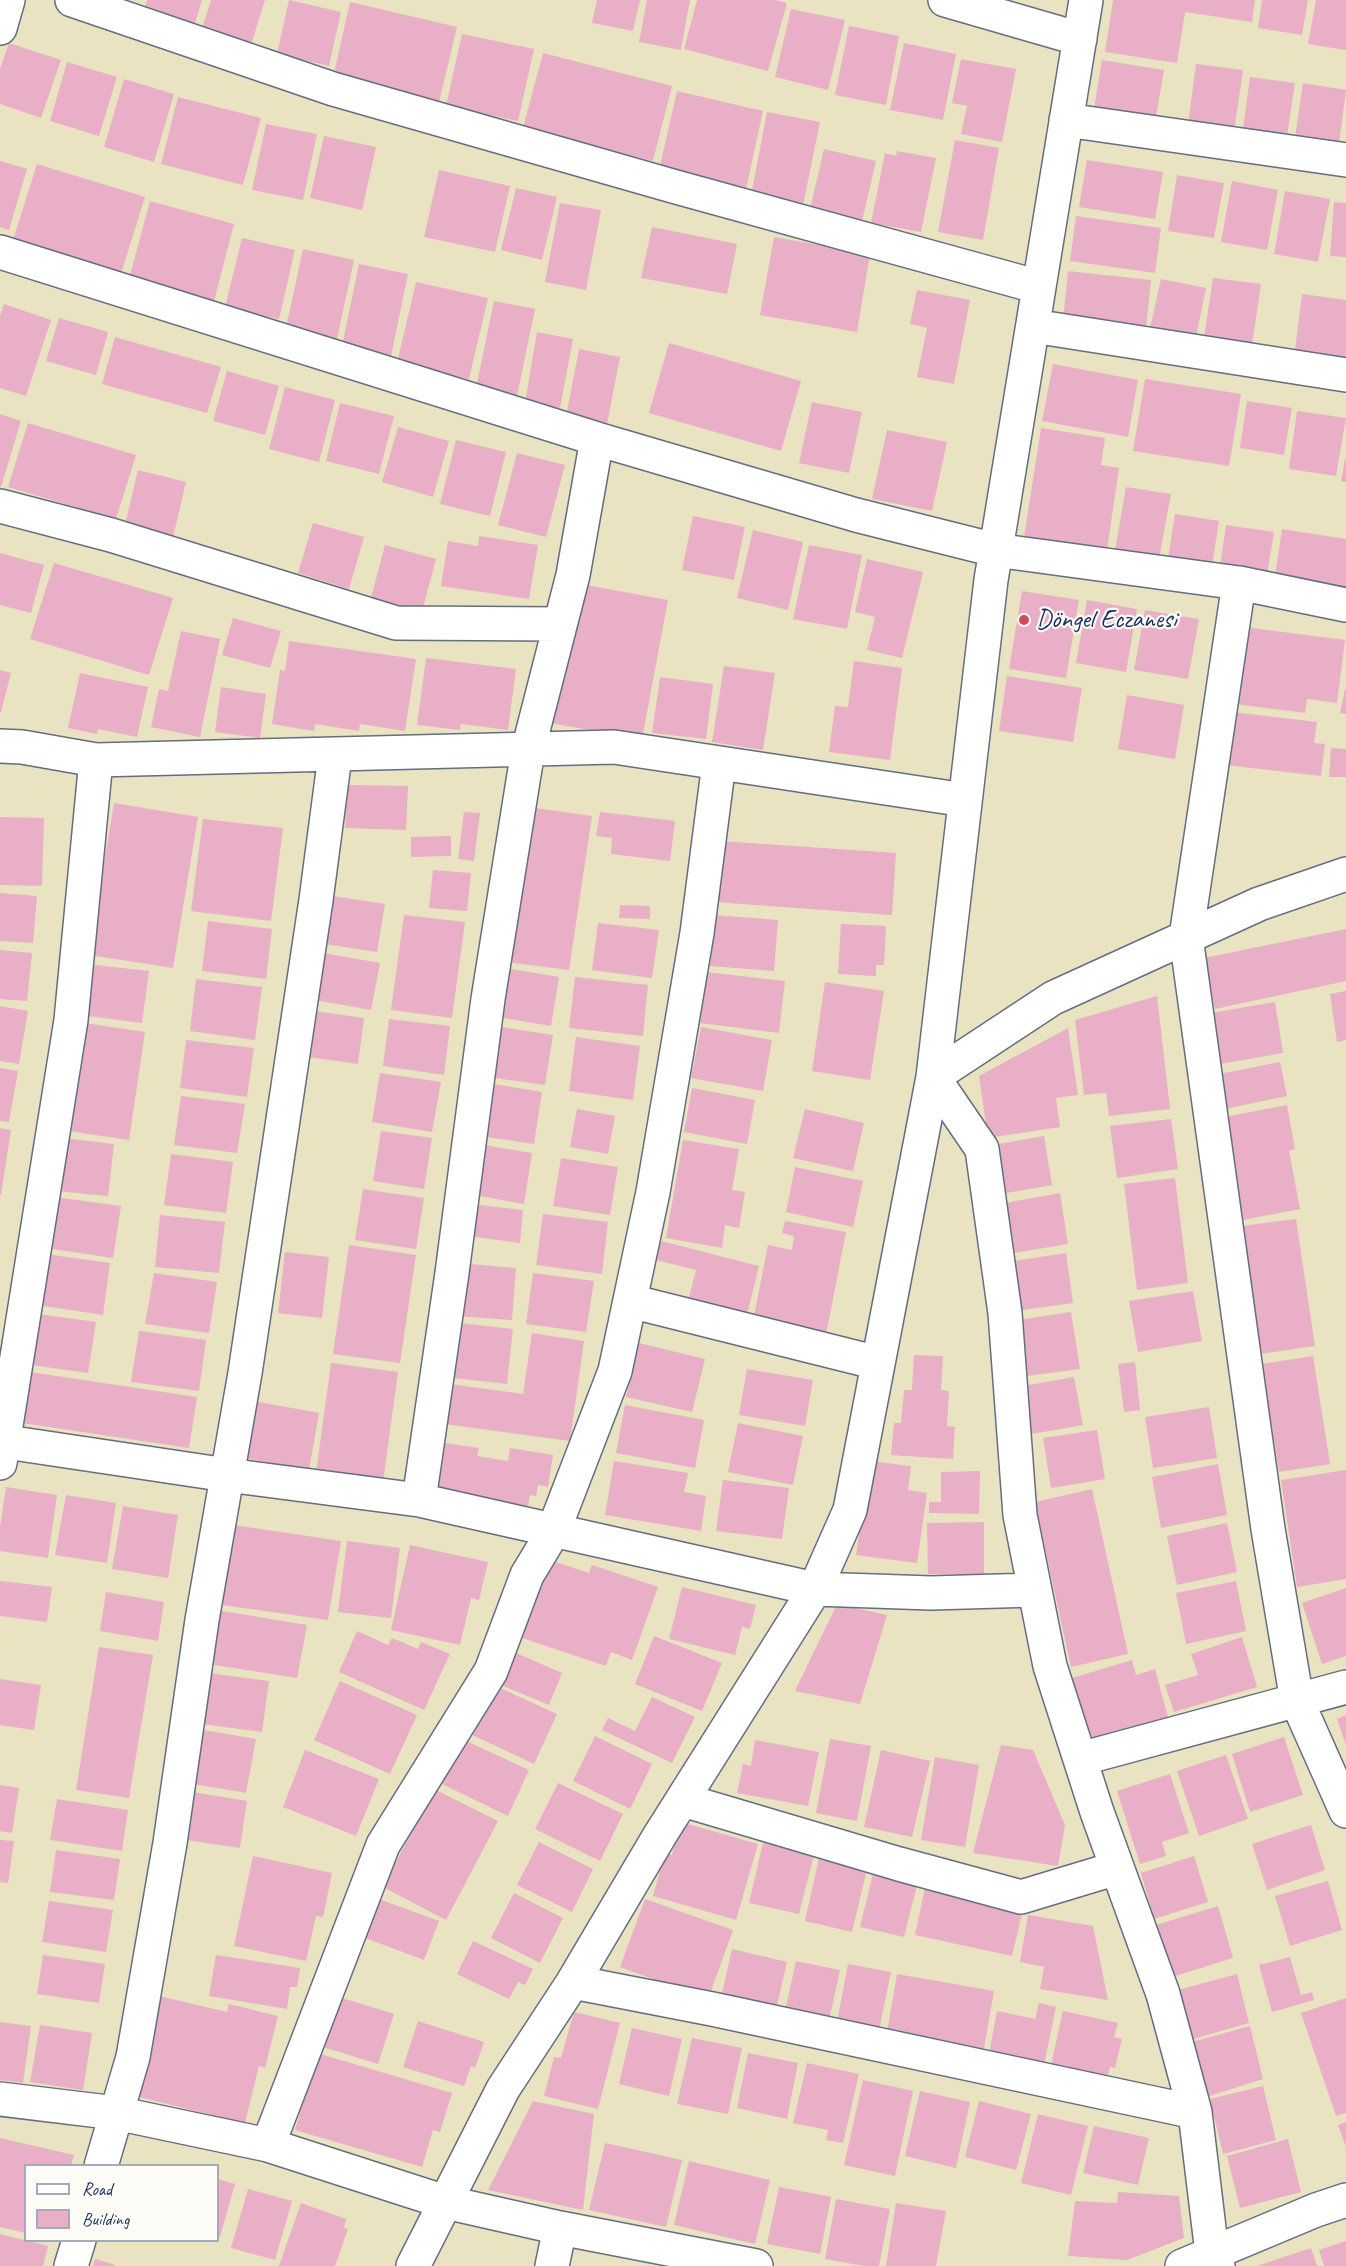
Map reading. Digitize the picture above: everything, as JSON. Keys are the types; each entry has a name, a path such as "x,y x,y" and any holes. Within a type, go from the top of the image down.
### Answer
{"street":[{"path":"0,28 8,0"},
{"path":"72,0 333,89 1038,287"},
{"path":"945,0 1080,39"},
{"path":"413,2266 503,2089 573,1982 814,1589 850,1510 933,1077 995,550 1086,0"},
{"path":"1066,120 1346,160"},
{"path":"0,252 597,439 856,515 995,550 1239,583 1346,604"},
{"path":"1033,326 1346,375"},
{"path":"419,1500 488,999 528,750 573,575 597,439"},
{"path":"0,506 111,535 396,623 560,624"},
{"path":"1239,583 1186,937 1268,1529 1297,1701 1346,1811"},
{"path":"0,746 22,747 96,760 335,756 614,747 964,801"},
{"path":"102,2164 133,2057 170,1843 202,1620 245,1373 335,756"},
{"path":"96,760 71,1020 1,1448 419,1500 814,1589 931,1593 1035,1590"},
{"path":"268,2145 383,1845 491,1671 526,1575 553,1532 615,1371 653,1192 697,933 719,763"},
{"path":"933,1077 1053,998 1259,904 1346,873"},
{"path":"933,1077 982,1149 1005,1313 1020,1515 1050,1666 1117,1868 1163,1994 1195,2112 1215,2259"},
{"path":"630,1301 878,1363"},
{"path":"1080,1760 1346,1687"},
{"path":"683,1800 899,1864 1021,1897 1117,1868"},
{"path":"573,1982 712,2009 1195,2112"},
{"path":"0,2099 116,2113 268,2145 445,2202 560,2228 756,2266"},
{"path":"1182,2266 1215,2259 1316,2210 1346,2200"},
{"path":"552,2266 560,2228"},
{"path":"71,2266 79,2242"}],"building":[{"path":"147,0 202,0 193,30 142,15"},
{"path":"211,0 265,0 250,48 201,32"},
{"path":"289,0 341,12 329,66 277,54"},
{"path":"597,0 640,0 633,31 592,23"},
{"path":"647,0 690,0 681,50 639,42"},
{"path":"697,0 776,0 787,3 768,71 684,49"},
{"path":"1113,0 1255,0 1252,22 1185,12 1177,63 1105,52"},
{"path":"1262,0 1308,0 1302,35 1258,28"},
{"path":"1316,0 1346,0 1346,50 1308,44"},
{"path":"350,2 457,27 439,102 333,78"},
{"path":"791,9 845,20 828,90 775,77"},
{"path":"849,26 899,36 886,105 835,95"},
{"path":"462,34 534,49 518,121 446,106"},
{"path":"9,43 61,60 41,118 0,104 0,69"},
{"path":"904,43 956,54 943,120 890,110"},
{"path":"543,53 672,86 653,161 523,128"},
{"path":"961,59 1016,69 1002,142 961,134 967,106 952,103"},
{"path":"1102,60 1164,70 1156,117 1094,108"},
{"path":"67,62 117,77 99,136 50,121"},
{"path":"1196,64 1243,70 1234,132 1188,126"},
{"path":"1250,77 1295,83 1286,142 1242,136"},
{"path":"124,79 174,94 154,162 104,147"},
{"path":"1303,83 1346,90 1338,151 1294,144"},
{"path":"677,91 763,111 746,189 659,170"},
{"path":"178,97 261,118 243,185 161,164"},
{"path":"767,112 820,122 803,205 751,195"},
{"path":"266,124 317,134 303,200 252,190"},
{"path":"324,136 376,147 362,210 310,198"},
{"path":"955,140 999,148 983,240 938,232"},
{"path":"824,149 876,161 862,221 810,209"},
{"path":"897,151 936,158 921,232 871,223 885,153 896,156"},
{"path":"1087,160 1163,172 1155,219 1079,207"},
{"path":"0,161 27,169 9,230 0,227"},
{"path":"37,164 145,197 120,277 12,243"},
{"path":"439,170 510,186 495,252 424,237"},
{"path":"1177,175 1224,183 1214,238 1168,231"},
{"path":"1232,181 1278,190 1267,250 1221,242"},
{"path":"516,188 557,197 542,260 501,250"},
{"path":"1285,191 1330,199 1318,262 1274,254"},
{"path":"150,201 234,224 213,305 128,283"},
{"path":"1334,202 1346,203 1346,257 1330,256"},
{"path":"560,203 601,210 586,290 545,282"},
{"path":"1076,216 1161,228 1155,273 1070,261"},
{"path":"652,227 737,244 727,294 641,278"},
{"path":"774,237 870,254 857,332 760,315"},
{"path":"242,238 295,250 279,319 225,307"},
{"path":"303,249 354,260 337,339 286,328"},
{"path":"359,264 408,274 391,356 342,346"},
{"path":"1068,271 1151,280 1146,329 1063,320"},
{"path":"1213,278 1261,284 1251,352 1203,344"},
{"path":"1161,279 1206,288 1195,342 1149,333"},
{"path":"416,282 488,298 469,379 397,363"},
{"path":"917,290 970,300 954,384 917,377 927,328 910,324"},
{"path":"1302,294 1346,300 1346,365 1294,358"},
{"path":"494,301 535,309 517,396 476,388"},
{"path":"4,304 51,320 26,396 0,388 0,316"},
{"path":"59,318 108,332 96,375 46,361"},
{"path":"537,332 573,339 560,408 525,402"},
{"path":"115,337 221,367 207,413 102,384"},
{"path":"669,343 801,381 781,451 649,413"},
{"path":"579,349 620,357 607,424 566,416"},
{"path":"1053,364 1138,380 1128,437 1042,421"},
{"path":"227,371 279,386 265,435 213,421"},
{"path":"1145,379 1241,394 1229,466 1133,451"},
{"path":"285,387 335,400 319,462 269,449"},
{"path":"1247,401 1292,408 1284,455 1240,448"},
{"path":"812,402 862,412 849,473 799,463"},
{"path":"340,403 394,416 379,474 326,461"},
{"path":"1297,411 1346,418 1336,476 1289,469"},
{"path":"0,414 21,421 1,487 0,487"},
{"path":"28,423 136,455 116,519 8,487"},
{"path":"398,427 449,441 433,497 382,482"},
{"path":"1041,428 1105,438 1101,465 1119,468 1106,557 1023,544"},
{"path":"887,430 947,442 932,511 872,499"},
{"path":"456,440 506,452 490,516 440,504"},
{"path":"517,453 565,465 546,537 498,525"},
{"path":"1346,459 1346,482 1341,481"},
{"path":"138,470 186,482 173,537 125,525"},
{"path":"1126,487 1171,494 1158,564 1114,556"},
{"path":"1175,514 1219,521 1211,572 1167,565"},
{"path":"693,516 745,527 734,580 682,570"},
{"path":"313,523 364,537 349,589 298,573"},
{"path":"1226,525 1274,532 1266,580 1219,573"},
{"path":"1282,529 1346,539 1346,594 1274,582"},
{"path":"753,530 803,542 788,610 737,598"},
{"path":"479,536 538,545 529,599 441,586 448,541 478,546"},
{"path":"385,545 436,559 422,612 371,598"},
{"path":"809,545 862,555 847,629 793,619"},
{"path":"0,553 44,565 31,613 0,605"},
{"path":"867,559 923,572 902,658 867,650 875,617 855,612"},
{"path":"54,563 173,598 149,675 30,639"},
{"path":"575,583 668,600 642,739 549,723"},
{"path":"1022,591 1079,600 1066,678 1009,669"},
{"path":"1087,600 1137,609 1126,672 1076,663"},
{"path":"1145,610 1199,619 1188,679 1134,670"},
{"path":"233,618 281,631 270,668 222,655"},
{"path":"1244,627 1345,640 1337,703 1307,699 1305,713 1234,704"},
{"path":"181,631 220,639 200,737 151,727 159,689 168,691"},
{"path":"289,641 416,659 405,731 360,724 359,731 315,724 314,731 272,724 280,670 285,671"},
{"path":"426,658 516,669 508,730 461,724 460,730 417,725"},
{"path":"854,661 902,668 890,760 829,752 835,706 848,707"},
{"path":"724,666 775,673 763,750 712,742"},
{"path":"0,670 11,673 1,712 0,712"},
{"path":"80,673 148,687 137,737 98,729 97,734 68,728"},
{"path":"1007,676 1082,688 1073,742 999,731"},
{"path":"660,677 713,684 706,739 652,733"},
{"path":"221,687 266,694 260,738 215,732"},
{"path":"1346,689 1346,714 1340,713"},
{"path":"1127,695 1184,705 1175,759 1118,749"},
{"path":"1232,712 1317,722 1314,743 1325,744 1321,776 1225,765"},
{"path":"1331,748 1346,749 1346,777 1329,777"},
{"path":"347,785 408,786 406,830 345,828"},
{"path":"114,803 198,817 173,968 89,955"},
{"path":"528,807 592,816 569,970 505,962"},
{"path":"464,812 480,813 474,861 458,859"},
{"path":"600,812 675,821 670,861 611,854 612,838 596,836"},
{"path":"0,817 44,818 42,886 0,885"},
{"path":"203,819 283,828 271,921 191,911"},
{"path":"451,836 451,856 411,857 411,837"},
{"path":"720,841 896,853 892,915 715,902"},
{"path":"433,870 471,873 467,911 429,908"},
{"path":"0,893 37,896 33,943 0,941"},
{"path":"326,895 385,904 377,952 318,943"},
{"path":"620,905 650,906 650,919 619,918"},
{"path":"404,915 465,922 452,1018 391,1010"},
{"path":"714,915 778,920 774,971 710,966"},
{"path":"208,921 272,929 266,979 202,971"},
{"path":"598,923 659,930 652,978 592,970"},
{"path":"841,924 886,926 884,965 876,965 876,976 838,974"},
{"path":"1346,929 1346,981 1215,1009 1204,958"},
{"path":"0,950 32,953 27,1001 0,999"},
{"path":"318,952 380,963 371,1010 309,999"},
{"path":"86,964 149,971 142,1023 80,1015"},
{"path":"505,968 559,977 551,1026 497,1017"},
{"path":"706,972 785,981 779,1033 700,1023"},
{"path":"575,977 648,985 643,1036 569,1028"},
{"path":"196,979 262,987 255,1040 190,1031"},
{"path":"825,982 884,991 870,1080 812,1071"},
{"path":"1346,991 1346,1040 1337,1042 1330,994"},
{"path":"1157,996 1170,1109 1109,1116 1106,1093 1084,1095 1075,1020"},
{"path":"1275,1002 1283,1053 1220,1064 1211,1013"},
{"path":"0,1006 28,1011 19,1064 0,1061"},
{"path":"307,1010 364,1018 358,1064 301,1056"},
{"path":"389,1019 450,1026 444,1075 383,1066"},
{"path":"78,1022 145,1032 129,1140 62,1130"},
{"path":"495,1026 553,1035 545,1085 488,1077"},
{"path":"701,1027 772,1040 763,1091 691,1078"},
{"path":"1068,1028 1078,1095 1056,1098 1060,1127 988,1138 979,1076"},
{"path":"576,1037 640,1046 633,1100 569,1091"},
{"path":"186,1040 254,1048 247,1097 180,1088"},
{"path":"1280,1062 1287,1096 1225,1109 1219,1074"},
{"path":"0,1068 18,1071 9,1122 0,1121"},
{"path":"380,1073 441,1082 432,1132 372,1122"},
{"path":"488,1083 542,1092 534,1144 480,1136"},
{"path":"692,1088 755,1100 747,1144 684,1132"},
{"path":"181,1096 245,1104 237,1153 174,1145"},
{"path":"1287,1105 1295,1149 1289,1151 1300,1209 1243,1220 1224,1117"},
{"path":"577,1109 615,1116 608,1154 570,1147"},
{"path":"805,1109 864,1123 853,1171 793,1158"},
{"path":"1171,1119 1178,1169 1117,1178 1110,1126"},
{"path":"0,1128 11,1130 1,1195 0,1195"},
{"path":"381,1131 432,1138 424,1189 373,1181"},
{"path":"1044,1136 1052,1185 1001,1194 993,1145"},
{"path":"63,1138 114,1144 108,1196 56,1191"},
{"path":"683,1140 739,1149 732,1190 745,1192 739,1228 725,1225 722,1248 666,1238"},
{"path":"478,1144 532,1153 524,1204 469,1194"},
{"path":"171,1154 233,1162 226,1213 164,1205"},
{"path":"561,1158 618,1167 610,1215 553,1206"},
{"path":"795,1167 863,1181 853,1227 786,1212"},
{"path":"1175,1178 1188,1283 1137,1290 1124,1184"},
{"path":"363,1189 424,1198 416,1249 355,1240"},
{"path":"1060,1193 1068,1244 1008,1254 1000,1204"},
{"path":"54,1197 121,1206 113,1258 46,1248"},
{"path":"470,1204 523,1210 520,1243 467,1236"},
{"path":"543,1214 608,1222 602,1274 536,1265"},
{"path":"160,1215 225,1222 219,1273 155,1267"},
{"path":"1296,1219 1315,1346 1260,1354 1242,1226"},
{"path":"785,1221 846,1232 826,1335 753,1321 768,1245 792,1250 794,1236 782,1233"},
{"path":"661,1241 759,1266 746,1319 687,1305 696,1270 656,1260"},
{"path":"349,1245 416,1255 400,1363 333,1354"},
{"path":"285,1252 329,1257 322,1318 278,1313"},
{"path":"1066,1253 1073,1303 1016,1311 1008,1262"},
{"path":"45,1254 110,1263 103,1315 37,1305"},
{"path":"458,1263 516,1268 512,1320 454,1316"},
{"path":"154,1273 217,1282 209,1333 145,1324"},
{"path":"533,1273 594,1281 586,1332 526,1324"},
{"path":"1193,1291 1202,1341 1138,1352 1129,1301"},
{"path":"1071,1312 1080,1369 1019,1377 1011,1321"},
{"path":"38,1314 96,1322 88,1373 31,1365"},
{"path":"451,1322 513,1329 507,1384 444,1377"},
{"path":"139,1331 206,1340 199,1391 131,1382"},
{"path":"532,1333 584,1341 570,1441 437,1423 443,1383 523,1394"},
{"path":"639,1343 705,1359 692,1412 626,1397"},
{"path":"914,1355 943,1356 941,1390 949,1391 947,1426 955,1427 953,1459 891,1455 894,1423 901,1423 904,1390 912,1390"},
{"path":"1313,1356 1330,1464 1279,1472 1262,1364"},
{"path":"1135,1362 1140,1410 1124,1412 1118,1364"},
{"path":"331,1363 398,1372 383,1482 316,1473"},
{"path":"747,1369 813,1380 805,1426 739,1415"},
{"path":"30,1372 197,1397 189,1448 22,1423"},
{"path":"1074,1377 1083,1425 1026,1435 1018,1387"},
{"path":"254,1401 319,1413 309,1470 244,1458"},
{"path":"625,1405 704,1420 695,1468 616,1453"},
{"path":"1209,1407 1217,1458 1153,1468 1145,1417"},
{"path":"738,1423 803,1436 793,1485 728,1472"},
{"path":"1097,1430 1105,1479 1051,1488 1043,1438"},
{"path":"431,1441 479,1448 477,1456 508,1461 510,1448 553,1455 548,1487 538,1485 536,1496 530,1495 528,1506 423,1490"},
{"path":"614,1461 688,1473 684,1492 706,1496 701,1531 605,1515"},
{"path":"870,1461 911,1466 908,1490 927,1493 917,1563 856,1555"},
{"path":"1218,1464 1227,1515 1161,1528 1152,1477"},
{"path":"1346,1470 1346,1579 1297,1587 1281,1480"},
{"path":"980,1471 979,1514 929,1513 929,1502 941,1502 941,1472"},
{"path":"723,1480 789,1488 782,1539 716,1531"},
{"path":"6,1487 57,1495 48,1558 0,1551 0,1527"},
{"path":"1092,1489 1128,1654 1071,1667 1035,1502"},
{"path":"66,1495 116,1503 107,1563 55,1555"},
{"path":"123,1506 178,1515 168,1578 112,1569"},
{"path":"984,1522 984,1578 959,1579 959,1574 928,1574 927,1523"},
{"path":"1227,1523 1237,1572 1177,1585 1167,1536"},
{"path":"227,1524 341,1541 328,1620 215,1604"},
{"path":"347,1541 400,1548 391,1618 338,1612"},
{"path":"410,1545 488,1562 479,1600 471,1598 460,1645 391,1630"},
{"path":"546,1559 589,1573 592,1565 658,1587 632,1660 611,1652 606,1666 519,1637"},
{"path":"0,1581 52,1587 47,1622 0,1616"},
{"path":"1236,1581 1246,1631 1186,1644 1176,1593"},
{"path":"682,1587 756,1605 750,1629 742,1627 735,1655 669,1639"},
{"path":"1346,1588 1346,1656 1322,1664 1302,1603"},
{"path":"106,1592 164,1602 158,1641 100,1631"},
{"path":"837,1604 887,1615 860,1704 795,1691"},
{"path":"211,1609 307,1625 297,1678 202,1663"},
{"path":"357,1631 388,1645 392,1638 418,1649 421,1642 450,1654 424,1710 339,1672"},
{"path":"654,1636 722,1663 702,1711 635,1684"},
{"path":"1242,1637 1257,1687 1174,1712 1165,1685 1198,1675 1191,1654"},
{"path":"99,1647 153,1655 129,1798 76,1790"},
{"path":"505,1648 562,1673 549,1705 491,1681"},
{"path":"1132,1660 1136,1675 1155,1669 1168,1717 1086,1740 1069,1679"},
{"path":"201,1672 269,1681 262,1732 194,1723"},
{"path":"0,1679 41,1685 34,1730 0,1725"},
{"path":"340,1681 417,1715 390,1774 314,1740"},
{"path":"487,1682 557,1714 534,1764 464,1731"},
{"path":"652,1697 695,1717 672,1763 602,1730 608,1718 635,1731"},
{"path":"1346,1715 1346,1745 1337,1719"},
{"path":"192,1728 256,1739 246,1793 182,1782"},
{"path":"595,1736 652,1764 630,1809 573,1781"},
{"path":"1284,1737 1303,1795 1250,1812 1232,1754"},
{"path":"460,1738 529,1770 508,1816 438,1782"},
{"path":"830,1739 871,1746 857,1821 816,1813"},
{"path":"755,1740 819,1752 808,1806 737,1793 743,1764 751,1766"},
{"path":"1001,1745 1033,1750 1065,1825 1058,1866 973,1853"},
{"path":"305,1750 379,1779 356,1836 283,1807"},
{"path":"881,1750 930,1761 912,1837 864,1827"},
{"path":"1226,1755 1248,1819 1199,1836 1177,1771"},
{"path":"935,1757 979,1765 965,1847 921,1840"},
{"path":"1170,1774 1189,1833 1162,1842 1166,1856 1140,1864 1117,1791"},
{"path":"558,1783 623,1814 600,1861 535,1829"},
{"path":"0,1785 19,1788 12,1833 0,1831"},
{"path":"434,1789 498,1821 446,1920 383,1887"},
{"path":"180,1790 247,1801 240,1848 173,1838"},
{"path":"57,1799 128,1810 122,1851 50,1840"},
{"path":"681,1822 758,1844 736,1920 653,1896 665,1853 672,1855"},
{"path":"1311,1825 1325,1870 1267,1890 1252,1844"},
{"path":"0,1840 14,1841 8,1883 0,1882"},
{"path":"539,1842 593,1869 572,1912 517,1885"},
{"path":"763,1843 814,1855 799,1914 749,1903"},
{"path":"56,1850 120,1859 114,1900 50,1892"},
{"path":"253,1856 332,1873 323,1917 316,1916 306,1961 234,1946"},
{"path":"1194,1856 1208,1902 1154,1919 1141,1873"},
{"path":"819,1858 867,1869 852,1932 805,1921"},
{"path":"874,1870 918,1881 904,1937 860,1927"},
{"path":"1328,1881 1342,1930 1290,1946 1275,1896"},
{"path":"925,1888 1023,1909 1012,1956 915,1935"},
{"path":"514,1893 563,1918 540,1963 491,1938"},
{"path":"379,1899 439,1921 424,1960 365,1938"},
{"path":"645,1899 733,1930 708,1999 620,1967"},
{"path":"49,1901 113,1910 106,1952 42,1942"},
{"path":"1218,1906 1233,1958 1172,1977 1156,1925"},
{"path":"1028,1915 1093,1926 1108,2000 1040,1989 1044,1967 1020,1962"},
{"path":"473,1941 533,1969 525,1985 518,1982 509,1999 457,1974"},
{"path":"732,1949 787,1962 776,2010 721,1998"},
{"path":"43,1955 105,1964 99,2003 37,1994"},
{"path":"216,1955 300,1968 297,1987 290,1987 287,2009 209,1996"},
{"path":"1290,1957 1301,1995 1312,1992 1314,2000 1272,2012 1259,1965"},
{"path":"796,1961 840,1970 829,2021 785,2011"},
{"path":"848,1964 891,1972 878,2035 836,2027"},
{"path":"897,1974 994,1991 983,2054 886,2038"},
{"path":"1237,1974 1249,2023 1190,2040 1178,1990"},
{"path":"155,1995 227,2012 229,2004 278,2016 265,2068 259,2066 245,2123 131,2095"},
{"path":"339,1997 394,2014 378,2064 323,2047"},
{"path":"1346,1998 1346,2113 1336,2116 1301,2013"},
{"path":"1039,2003 1056,2007 1043,2070 988,2059 997,2011 1035,2019"},
{"path":"1063,2011 1118,2023 1114,2037 1122,2039 1115,2068 1110,2067 1105,2086 1049,2074"},
{"path":"574,2012 620,2023 598,2109 544,2096 554,2057 561,2058"},
{"path":"418,2021 484,2042 475,2068 471,2066 464,2086 403,2067"},
{"path":"0,2022 31,2026 23,2083 0,2080"},
{"path":"40,2025 92,2033 83,2090 30,2082"},
{"path":"1250,2026 1263,2079 1206,2097 1192,2042"},
{"path":"632,2028 682,2039 669,2096 619,2084"},
{"path":"692,2038 742,2048 728,2114 677,2104"},
{"path":"317,2053 452,2093 440,2132 433,2130 422,2167 295,2130"},
{"path":"748,2053 798,2063 787,2119 737,2108"},
{"path":"807,2063 859,2074 843,2143 826,2140 828,2130 793,2123"},
{"path":"863,2080 913,2091 895,2176 844,2165"},
{"path":"1263,2086 1276,2140 1223,2154 1210,2099"},
{"path":"920,2091 970,2102 956,2168 905,2156"},
{"path":"533,2101 594,2114 583,2210 488,2190"},
{"path":"979,2101 1031,2114 1016,2170 965,2157"},
{"path":"1038,2114 1088,2126 1071,2195 1021,2183"},
{"path":"1346,2122 1346,2147 1338,2125"},
{"path":"1094,2126 1149,2138 1138,2185 1083,2173"},
{"path":"0,2138 74,2155 72,2164 24,2164 24,2233 0,2227"},
{"path":"1288,2139 1301,2192 1240,2208 1227,2156"},
{"path":"605,2143 682,2160 666,2227 589,2210"},
{"path":"689,2161 770,2180 755,2244 674,2225"},
{"path":"219,2179 235,2184 219,2236"},
{"path":"779,2187 831,2197 820,2254 767,2244"},
{"path":"248,2189 292,2201 275,2260 231,2248"},
{"path":"1118,2192 1179,2196 1184,2238 1127,2260 1068,2256 1075,2201 1117,2203"},
{"path":"836,2199 890,2209 879,2266 864,2266 825,2259"},
{"path":"301,2203 346,2219 344,2228 348,2229 335,2266 279,2266"},
{"path":"896,2203 946,2211 936,2266 886,2266"},
{"path":"0,2234 24,2240 24,2242 48,2246 43,2266 0,2266"},
{"path":"1346,2241 1346,2266 1324,2266 1319,2250"},
{"path":"1311,2248 1317,2266 1257,2266"},
{"path":"95,2259 115,2265 115,2266 93,2266"}],"place":[{"name":"Döngel Eczanesi","path":"1024,620"}]}
